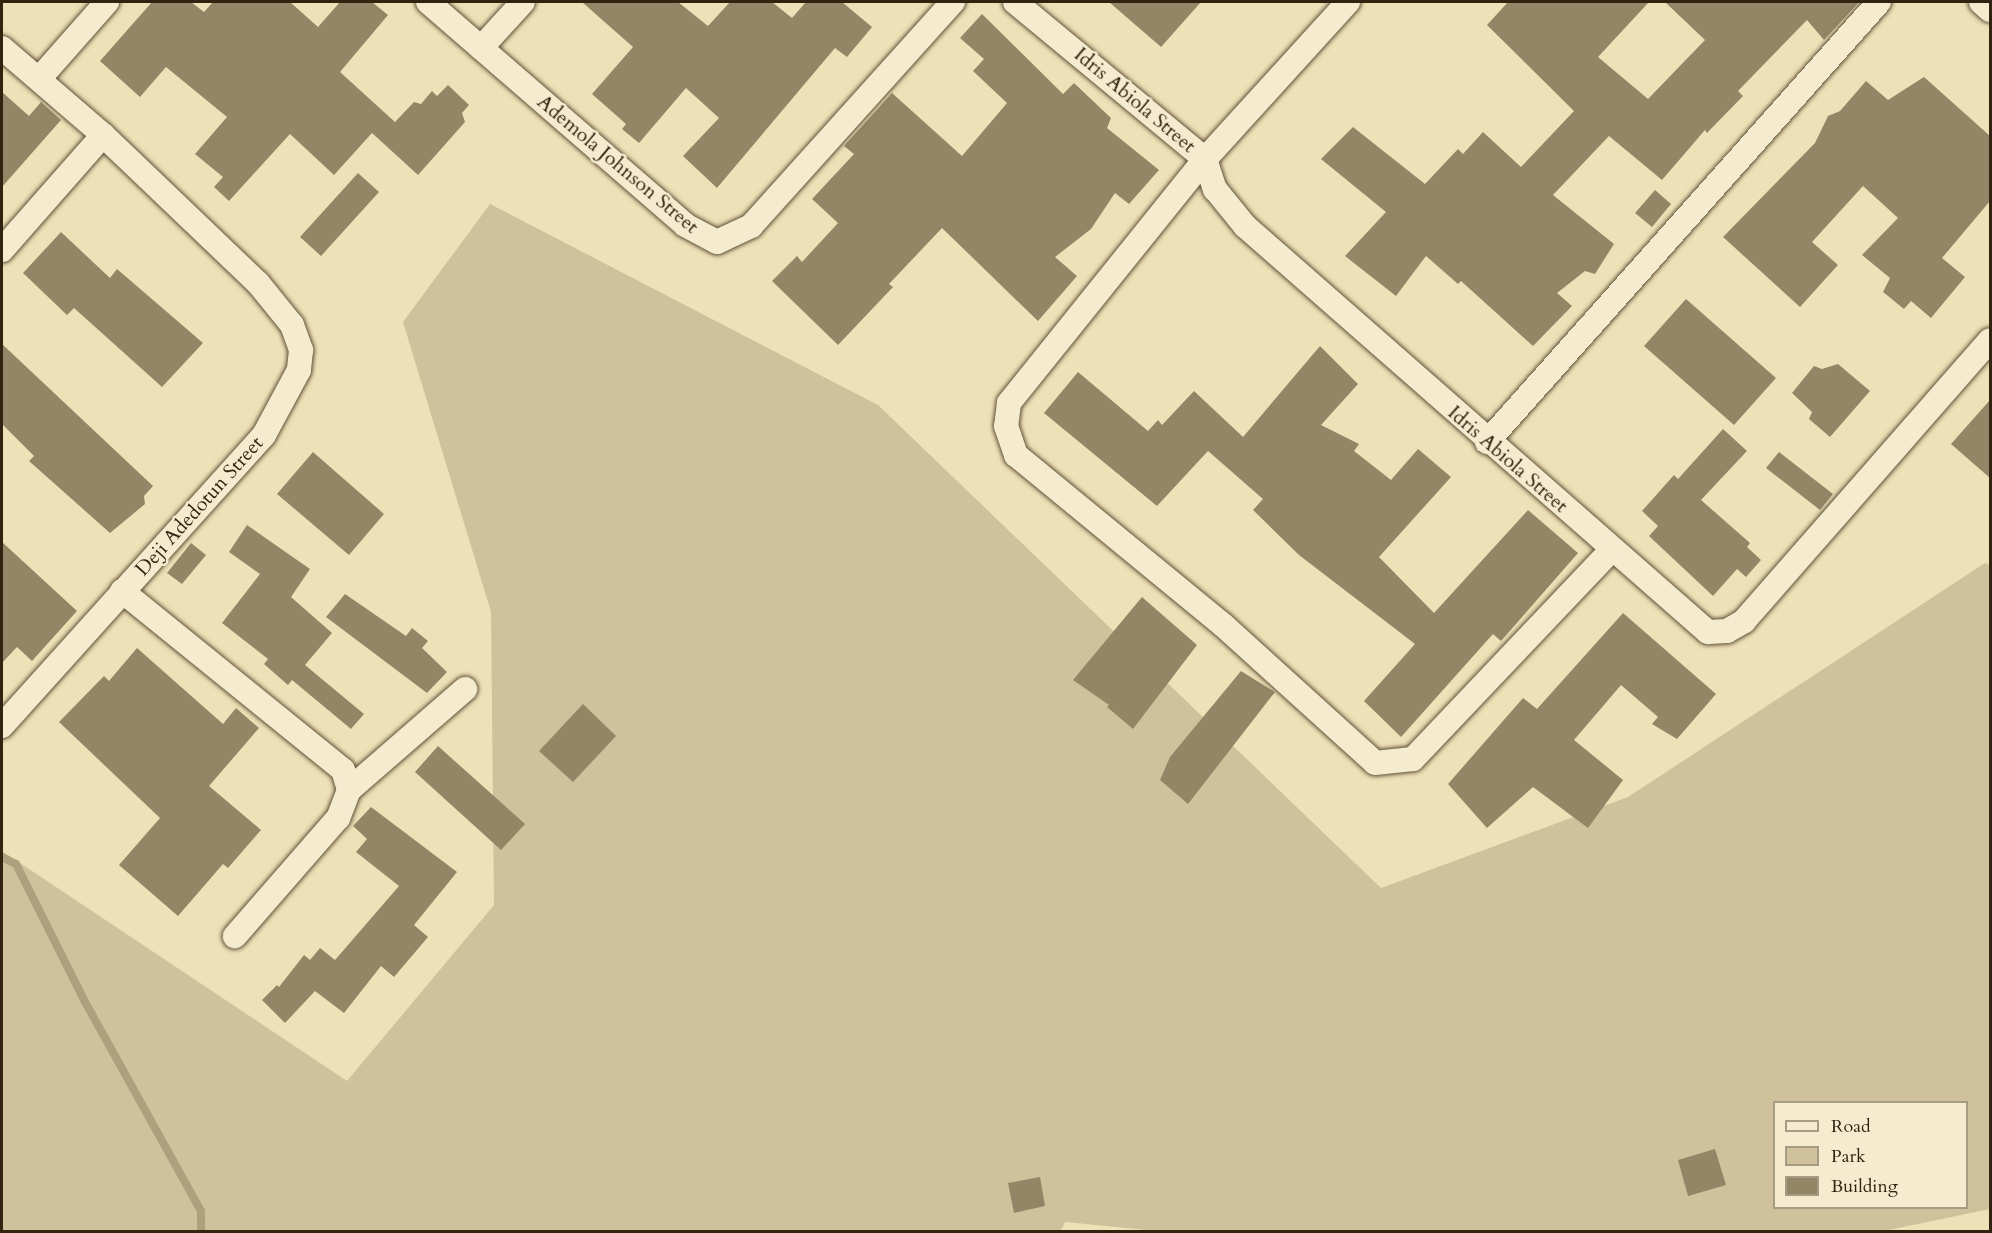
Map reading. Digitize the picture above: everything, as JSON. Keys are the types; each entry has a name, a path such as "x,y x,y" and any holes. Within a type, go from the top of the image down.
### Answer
{"street":[{"path":"39,80 106,2"},
{"name":"Ademola Johnson Street","path":"428,2 685,225 717,242 751,226 953,2"},
{"path":"481,48 523,2"},
{"name":"Idris Abiola Street","path":"1017,2 1205,159 1215,189 1245,226 1488,442 1708,632 1727,631 1744,621 1990,340"},
{"path":"1348,2 1205,159 1009,403 1006,426 1016,455 1223,625 1375,763 1413,759 1612,549"},
{"path":"1488,442 1878,2"},
{"path":"1981,2 1990,10"},
{"name":"Deji Adedotun Street","path":"2,48 103,135 258,283 292,325 301,350 300,370 264,435 2,726"},
{"path":"2,250 103,135"},
{"path":"122,591 343,770 349,790"},
{"path":"235,936 338,818 349,790 465,689"}],"green space":[{"path":"490,204 878,405 1381,888 1628,797 1985,563 1990,565 1990,1209 1879,1232 1167,1232 1065,1222 1060,1232 2,1231 2,851 347,1081 494,905 491,612 403,322"}],"building":[{"path":"152,2 191,2 204,12 213,2 290,2 318,27 340,2 372,2 388,15 340,72 395,122 414,102 421,104 432,91 437,96 448,85 469,105 462,113 465,122 418,175 372,133 334,175 290,134 229,201 214,187 223,177 195,154 227,117 166,67 140,97 100,61"},
{"path":"582,2 678,2 708,26 730,2 772,2 792,18 806,2 842,2 872,27 847,57 835,48 717,188 683,156 719,118 686,88 639,143 622,129 626,124 592,94 633,47"},
{"path":"1109,2 1201,2 1161,47"},
{"path":"1508,2 1649,2 1598,57 1648,99 1705,40 1665,2 1859,2 1824,40 1807,20 1738,91 1743,96 1707,133 1705,130 1662,180 1609,136 1553,195 1614,244 1595,274 1585,271 1557,293 1572,306 1533,346 1461,281 1458,284 1426,256 1396,296 1345,256 1386,212 1321,159 1353,127 1425,184 1458,149 1463,154 1483,132 1521,167 1574,111 1487,25"},
{"path":"982,14 1063,94 1074,83 1111,118 1107,128 1159,170 1129,204 1115,193 1091,229 1055,257 1077,276 1038,321 942,228 889,284 893,287 838,345 772,281 797,256 802,262 838,223 812,199 854,154 844,146 892,93 962,156 1007,103 973,71 984,59 960,38"},
{"path":"1924,77 1990,136 1990,201 1942,258 1965,277 1931,318 1911,301 1904,309 1883,292 1890,278 1862,255 1898,218 1863,186 1812,242 1838,265 1800,307 1723,237 1815,143 1828,116 1840,111 1866,81 1888,100"},
{"path":"2,92 29,116 41,102 61,120 2,187"},
{"path":"358,173 379,192 321,256 300,237"},
{"path":"1655,190 1671,204 1652,227 1635,213"},
{"path":"61,232 110,278 117,269 203,343 162,387 74,308 67,315 23,273"},
{"path":"1686,299 1776,378 1734,425 1644,346"},
{"path":"2,344 153,486 144,496 145,504 110,533 29,461 34,456 2,424"},
{"path":"1320,346 1358,384 1321,425 1359,444 1354,451 1391,480 1418,449 1451,477 1379,557 1434,613 1528,510 1578,553 1501,641 1493,634 1401,737 1364,701 1415,644 1299,555 1253,510 1263,499 1208,451 1157,506 1044,413 1078,372 1148,431 1158,420 1162,425 1194,391 1243,437"},
{"path":"1838,364 1870,391 1830,437 1809,419 1812,412 1792,393 1814,366 1822,369"},
{"path":"1990,400 1990,478 1951,444"},
{"path":"1723,429 1747,451 1701,500 1750,543 1747,547 1761,560 1746,577 1737,569 1713,596 1649,536 1658,526 1642,511 1674,475 1678,479"},
{"path":"313,452 384,514 349,555 277,494"},
{"path":"1779,452 1833,494 1820,510 1766,468"},
{"path":"247,525 310,569 291,597 332,633 305,665 364,714 351,729 292,680 288,685 264,664 268,659 222,623 260,574 229,552"},
{"path":"2,542 77,611 32,661 17,647 2,663"},
{"path":"191,543 206,555 182,584 167,573"},
{"path":"345,594 406,636 412,628 428,641 422,648 447,672 427,693 326,617"},
{"path":"1142,597 1197,645 1133,729 1107,707 1109,705 1073,680"},
{"path":"1623,613 1716,694 1677,739 1652,724 1658,717 1621,685 1574,740 1623,780 1588,828 1533,787 1487,828 1448,784 1523,698 1537,709"},
{"path":"137,648 223,724 236,708 259,728 209,786 261,830 228,868 223,864 178,916 119,865 160,818 59,722 104,676 109,681"},
{"path":"1241,671 1275,692 1188,804 1160,780 1170,757"},
{"path":"583,704 616,736 573,782 539,751"},
{"path":"438,746 525,824 501,850 415,772"},
{"path":"371,807 457,872 414,925 428,937 394,977 381,966 344,1013 315,991 285,1023 262,1000 277,985 279,987 304,955 310,960 320,948 335,960 399,886 356,852 367,839 353,826"},
{"path":"1715,1149 1726,1185 1688,1196 1678,1160"},
{"path":"1040,1177 1045,1206 1014,1213 1008,1183"}],"waterway":[{"path":"2,857 16,864 84,1000 201,1211 201,1232"}]}
